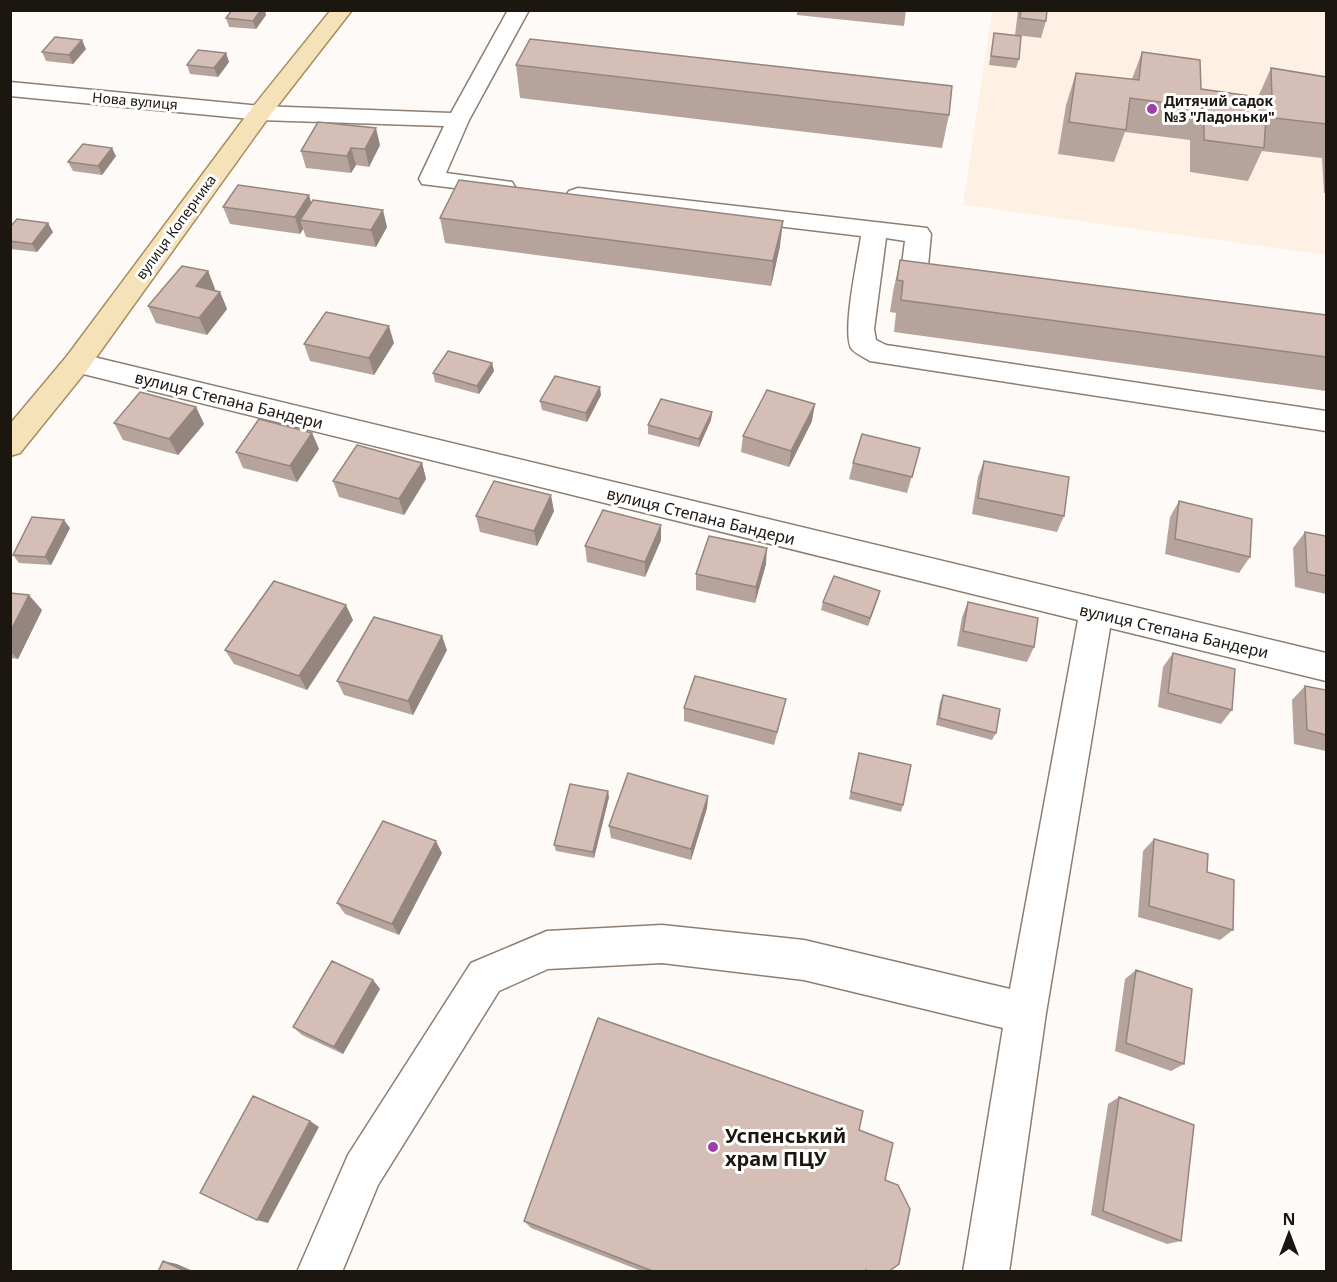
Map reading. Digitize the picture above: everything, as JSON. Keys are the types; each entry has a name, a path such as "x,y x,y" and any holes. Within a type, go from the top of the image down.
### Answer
{"main road":[{"name":"вулиця Коперника","path":"10,445 76,363 260,112 342,10"}],"street":[{"path":"519,10 458,120 431,179 524,190"},
{"name":"Нова вулиця","path":"10,89 260,112 458,120"},
{"path":"560,194 918,234 914,272 973,280"},
{"path":"875,229 861,329 863,345 880,354 1326,421"},
{"name":"вулиця Степана Бандери","path":"76,363 1326,667"},
{"path":"986,1272 1026,1013 1096,612"},
{"path":"319,1272 363,1170 485,977 547,950 662,944 804,960 1026,1013"}],"shaded area":[{"name":"Дитячий садок №3 \"Ладоньки\"","path":"1311,10 1326,13 1326,255 963,205 992,11"}],"building":[{"path":"232,10 261,10 253,21 226,18"},
{"path":"1021,10 1047,10 1046,21 1020,18"},
{"path":"994,33 1021,36 1019,59 991,56"},
{"path":"55,37 82,40 69,55 42,52"},
{"path":"530,39 952,86 949,115 516,65"},
{"path":"198,50 226,53 214,68 187,65"},
{"path":"1142,52 1200,60 1201,89 1272,99 1271,68 1326,77 1326,124 1266,117 1264,148 1204,140 1204,108 1130,98 1126,130 1069,122 1076,73 1139,80"},
{"path":"318,122 376,128 365,149 351,148 347,156 301,151"},
{"path":"83,144 112,148 98,166 68,162"},
{"path":"459,180 783,221 773,261 440,218"},
{"path":"238,185 309,195 295,217 223,207"},
{"path":"313,200 383,210 371,230 300,220"},
{"path":"17,219 48,223 32,244 10,241 10,227"},
{"path":"900,260 1326,315 1326,357 901,300 903,281 897,280"},
{"path":"182,266 208,271 196,286 220,292 199,318 148,306"},
{"path":"326,312 389,326 369,358 304,344"},
{"path":"448,351 492,363 477,386 433,373"},
{"path":"555,376 600,387 586,413 540,401"},
{"path":"767,390 815,404 791,451 743,436"},
{"path":"140,392 196,407 169,439 114,423"},
{"path":"661,399 712,412 699,439 648,425"},
{"path":"259,419 312,433 290,466 236,452"},
{"path":"862,434 920,448 912,477 853,463"},
{"path":"357,445 422,463 399,499 333,481"},
{"path":"984,461 1069,477 1064,516 978,498"},
{"path":"494,481 551,495 534,531 476,516"},
{"path":"1179,501 1252,519 1250,557 1175,539"},
{"path":"603,510 661,525 645,562 585,546"},
{"path":"32,517 64,520 45,557 13,555"},
{"path":"1305,532 1326,536 1326,576 1307,572"},
{"path":"709,536 767,548 756,587 696,574"},
{"path":"834,576 880,591 870,618 823,602"},
{"path":"274,581 346,605 299,676 225,650"},
{"path":"10,593 29,595 10,632"},
{"path":"968,602 1038,618 1034,647 963,631"},
{"path":"374,617 442,636 408,701 337,681"},
{"path":"1173,653 1235,669 1232,710 1168,693"},
{"path":"695,676 786,699 777,732 684,708"},
{"path":"1305,686 1326,690 1326,735 1307,730"},
{"path":"943,695 1000,709 996,733 939,718"},
{"path":"859,753 911,765 903,805 851,792"},
{"path":"628,773 708,796 691,849 609,826"},
{"path":"570,784 608,791 593,852 554,845"},
{"path":"383,821 436,841 392,924 337,903"},
{"path":"1154,839 1208,854 1207,872 1234,880 1233,930 1149,906"},
{"path":"332,961 373,980 334,1047 293,1027"},
{"path":"1136,970 1192,989 1184,1064 1126,1043"},
{"name":"Успенський храм ПЦУ","path":"598,1018 863,1111 859,1130 893,1143 885,1180 898,1185 910,1209 899,1264 888,1272 866,1270 866,1272 655,1272 524,1221"},
{"path":"253,1096 310,1121 257,1220 200,1193"},
{"path":"1119,1097 1194,1125 1181,1241 1103,1211"},
{"path":"163,1261 187,1272 158,1272"}],"place":[{"name":"Дитячий садок №3 \"Ладоньки\"","path":"1152,109"},
{"name":"Успенський храм ПЦУ","path":"713,1147"}]}
